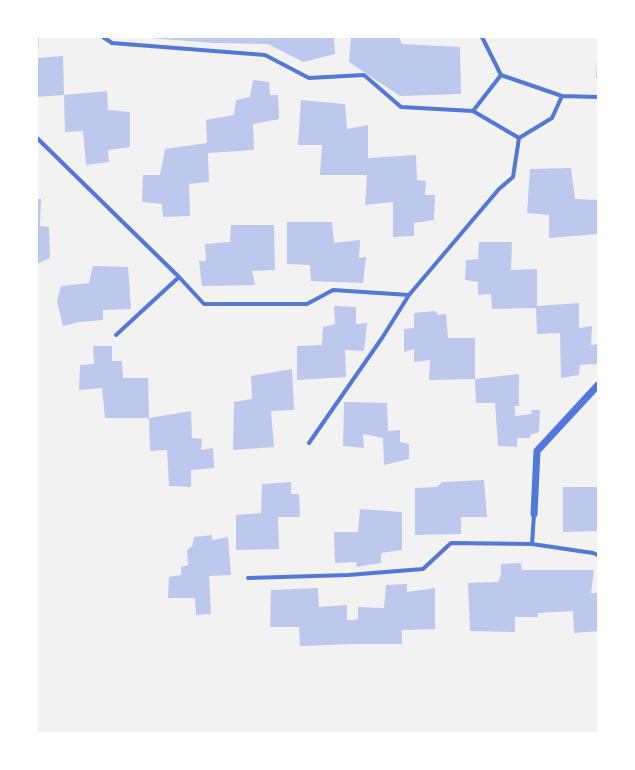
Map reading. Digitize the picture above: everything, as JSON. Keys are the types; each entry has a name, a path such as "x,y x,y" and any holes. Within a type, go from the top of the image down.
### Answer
{"street":[{"path":"103,37 112,43 265,55 309,78 364,75 402,107 473,111 519,138"},
{"path":"482,37 501,75 562,96 598,97"},
{"path":"473,111 501,75"},
{"path":"309,443 382,338 409,295 499,189 513,176 519,138 552,118 562,96"},
{"path":"37,138 179,277 204,304 307,304 333,290 409,295"},
{"path":"116,335 179,277"},
{"path":"532,544 537,451 598,385"},
{"path":"248,578 348,575 423,569 451,543 532,544 598,555"}],"building":[{"path":"37,37 39,37 38,55 37,55"},
{"path":"150,37 334,37 335,54 303,62 268,44 214,43"},
{"path":"351,37 399,37 402,44 460,47 461,94 400,96 349,62"},
{"path":"63,56 64,95 37,97 37,58"},
{"path":"597,59 598,78 596,78"},
{"path":"253,80 269,82 270,95 278,95 279,119 253,124 254,150 208,153 209,182 189,184 190,216 163,217 162,204 142,202 143,175 160,175 165,149 207,143 206,120 234,115 236,100 250,97"},
{"path":"107,91 108,110 130,112 130,147 108,150 109,162 86,165 83,131 65,132 64,95"},
{"path":"301,100 345,104 347,129 368,125 368,158 416,155 417,180 426,181 425,195 435,195 434,220 414,223 414,236 393,237 393,202 365,205 367,175 320,175 322,145 298,145"},
{"path":"571,168 575,199 598,200 598,234 549,238 549,215 527,213 530,169"},
{"path":"37,199 41,199 40,226 49,227 50,258 37,264"},
{"path":"287,222 332,222 334,243 360,240 359,258 366,257 363,283 311,281 310,265 287,264"},
{"path":"231,225 274,225 275,270 252,271 255,285 202,286 199,261 206,261 205,244 230,242"},
{"path":"479,242 512,242 511,270 537,269 537,306 579,303 579,328 592,326 591,345 598,344 598,364 580,365 579,375 561,378 560,333 537,334 536,308 492,309 491,294 478,295 478,282 465,280 466,260 478,259"},
{"path":"93,266 128,267 131,309 103,310 103,320 79,322 63,326 57,301 61,286 89,283"},
{"path":"334,306 356,307 356,324 367,323 364,351 345,350 346,377 297,380 297,346 322,345 323,327 335,324"},
{"path":"435,311 438,315 446,314 448,338 475,338 475,379 429,380 430,360 414,362 414,349 404,352 404,329 414,328 414,313"},
{"path":"93,346 112,346 112,361 122,361 123,378 148,378 149,418 105,418 102,388 79,390 80,365 94,364"},
{"path":"292,369 294,410 271,411 274,447 233,450 234,402 252,399 251,376"},
{"path":"519,374 519,406 515,406 515,416 532,414 531,410 540,410 539,432 530,435 530,438 517,438 517,447 498,446 495,403 476,403 475,379"},
{"path":"344,402 387,403 388,431 400,430 400,442 409,444 409,459 384,465 383,438 363,434 364,448 343,446"},
{"path":"191,411 192,438 202,439 201,450 213,448 214,468 191,470 191,487 169,486 167,450 150,451 149,418"},
{"path":"484,480 487,517 461,517 461,534 415,535 415,488 437,487 442,482"},
{"path":"291,482 291,494 299,494 300,517 278,517 279,549 236,550 236,515 261,513 262,484"},
{"path":"563,487 598,487 598,531 563,532"},
{"path":"360,509 402,512 402,550 381,553 381,563 356,567 357,562 335,563 334,532 358,532"},
{"path":"212,535 212,540 228,537 231,575 209,576 211,614 196,615 195,598 168,598 169,577 181,575 181,567 188,565 187,550 192,546 194,537"},
{"path":"521,563 522,570 594,570 591,593 598,593 598,631 574,633 573,611 538,613 538,617 515,617 515,632 470,631 468,583 498,582 501,575 501,564"},
{"path":"407,584 407,592 435,588 435,629 402,630 402,644 300,646 299,627 270,627 271,590 318,588 319,607 347,605 347,620 353,620 358,619 358,607 384,608 386,585"}]}
